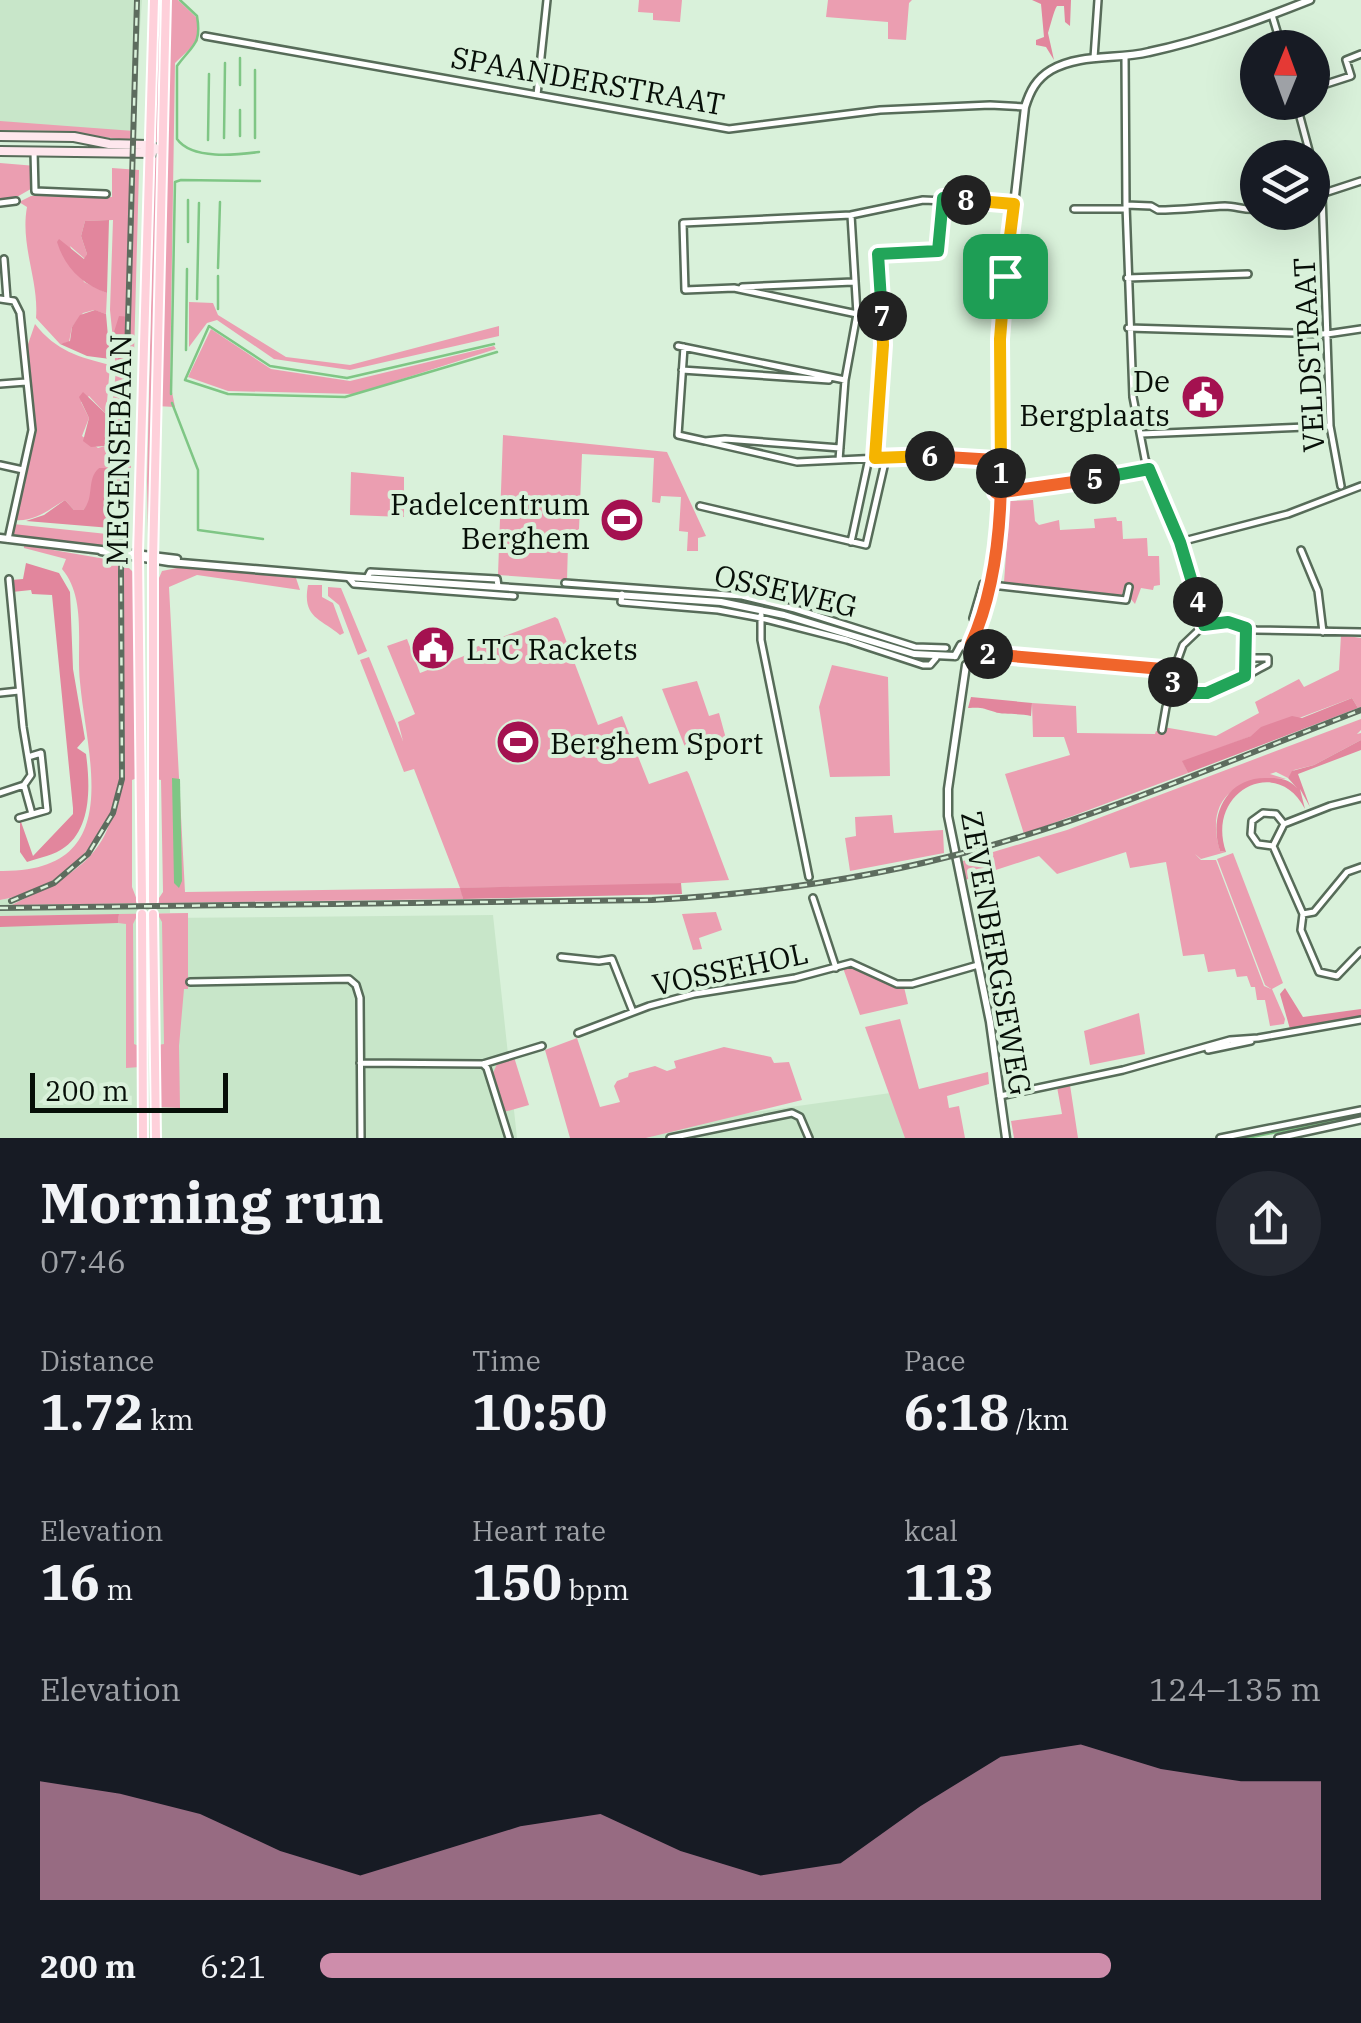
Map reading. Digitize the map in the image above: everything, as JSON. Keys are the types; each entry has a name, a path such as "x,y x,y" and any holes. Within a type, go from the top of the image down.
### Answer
{"main road":[{"name":"MEGENSEBAAN","path":"142,901 138,555 154,0"},
{"name":"MEGENSEBAAN","path":"153,901 153,557 166,0"},
{"path":"0,136 74,137 147,150"},
{"path":"0,151 162,151"},
{"path":"142,914 144,1138"},
{"path":"154,914 156,1138"}],"street":[{"path":"538,95 547,0"},
{"path":"1094,58 1098,0"},
{"path":"971,644 991,583 1000,519 1002,312 1029,94 1041,77 1064,64 1126,56 1219,35 1310,0"},
{"path":"1272,15 1277,30"},
{"name":"SPAANDERSTRAAT","path":"205,36 728,129 880,110 1025,106"},
{"path":"1330,83 1351,76 1346,60 1361,55"},
{"path":"1126,56 1129,366 1149,469 1180,542 1204,625"},
{"path":"34,152 35,190 106,194"},
{"path":"1330,191 1361,181"},
{"path":"853,282 685,290 683,223 850,215 943,198 1014,204"},
{"path":"851,542 872,458 883,345 878,254 938,251 943,198"},
{"path":"0,203 16,201"},
{"path":"1074,210 1151,206 1158,210 1220,206 1240,209"},
{"path":"839,460 845,380 857,314 850,215"},
{"name":"VELDSTRAAT","path":"1323,230 1330,426 1341,486"},
{"path":"4,259 4,299 14,301 20,313 32,430 4,539"},
{"path":"1127,278 1248,274"},
{"path":"734,288 882,320"},
{"path":"1128,328 1327,334 1361,330"},
{"path":"834,380 681,346 678,435 797,462 953,456 998,460"},
{"path":"682,370 845,380"},
{"path":"0,384 26,382"},
{"path":"1140,434 1330,426"},
{"path":"705,441 840,448"},
{"path":"700,506 866,545 886,458"},
{"path":"0,465 23,470"},
{"path":"999,492 1149,469"},
{"path":"1180,542 1288,514 1361,486"},
{"name":"OSSEWEG","path":"4,539 348,577 445,580 514,596"},
{"path":"1302,550 1318,591 1324,632"},
{"name":"OSSEWEG","path":"348,577 354,584 498,590 575,587 745,597 936,658 955,656"},
{"path":"0,793 24,784 30,775 9,579"},
{"name":"OSSEWEG","path":"566,583 622,598 762,613 924,653 946,648"},
{"path":"991,583 1126,600 1129,587"},
{"path":"762,613 761,640 810,878"},
{"name":"OSSEWEG","path":"762,613 923,665 930,666 936,658"},
{"path":"1162,730 1174,689 1174,670 1187,639 1204,625 1228,622 1246,628 1361,632"},
{"path":"0,628 13,627"},
{"path":"1245,676 1246,628"},
{"path":"971,644 977,653"},
{"path":"971,644 960,645 955,656 958,662 966,666 974,662 977,653"},
{"path":"977,653 1174,670"},
{"path":"1174,689 1179,693 1202,694 1268,664 1268,658 1245,658"},
{"name":"ZEVENBERGSEWEG","path":"966,666 948,789 948,816 979,965 1006,1135"},
{"path":"0,693 19,691"},
{"path":"19,818 48,810 41,753 28,756"},
{"path":"24,784 32,814"},
{"path":"1361,798 1284,824 1273,846 1302,914 1302,930 1319,972 1337,976 1361,952"},
{"path":"1273,846 1262,846 1254,840 1252,821 1270,812 1284,824"},
{"path":"1302,914 1314,912 1348,872 1361,867"},
{"name":"VOSSEHOL","path":"813,898 836,968"},
{"name":"VOSSEHOL","path":"560,957 612,959 633,1012"},
{"name":"VOSSEHOL","path":"578,1033 694,994 857,964 897,984 912,984 979,965"},
{"path":"190,982 349,979 356,985 360,998 361,1138"},
{"path":"1000,1096 1200,1051 1230,1048 1258,1038 1361,1020"},
{"path":"360,1063 483,1064 542,1046"},
{"path":"483,1064 509,1138"},
{"path":"1220,1138 1361,1110"},
{"path":"670,1138 792,1114 800,1117 809,1138"},
{"path":"1278,1138 1361,1120"}],"shaded area":[{"path":"0,0 142,0 132,142 0,137"},
{"path":"158,0 178,0 197,18 198,41 175,63 170,382 175,407 156,406 155,538 148,535 147,481"},
{"path":"639,0 682,0 680,22 653,20 653,13 638,12"},
{"path":"828,0 912,0 906,40 888,39 888,22 826,17"},
{"path":"1032,0 1071,0 1070,26 1065,22 1064,6 1057,6 1048,33 1054,60 1046,47 1036,45 1036,40 1044,37 1041,4"},
{"path":"0,121 134,131 134,141 59,131 0,130"},
{"path":"0,163 36,166 36,186 15,198 0,200"},
{"path":"112,168 139,170 129,542 89,546 11,534 13,524 107,534 116,531 118,493 109,439 116,370 110,310 113,220 85,221 81,236 85,259 70,246 84,282 107,293 106,314 94,310 83,313 72,327 69,342 60,344 36,318 26,235 27,207 19,202 31,196 112,197"},
{"path":"109,220 107,293 76,274 57,242 59,239 84,259 87,254 81,236 85,221"},
{"path":"189,302 213,303 218,315 286,357 350,365 499,326 499,336 350,370 274,359 217,320 207,323 189,347"},
{"path":"95,310 106,314 110,359 87,356 60,344 70,341 72,327 80,315"},
{"path":"119,316 130,317 129,368 119,365 114,332"},
{"path":"35,324 60,347 110,365 106,414 89,396 81,402 89,418 82,436 98,448 105,446 109,468 99,468 89,503 83,510 74,510 65,500 35,517 14,520 32,448 26,350"},
{"path":"211,329 271,369 350,381 494,346 496,349 355,394 228,391 188,377"},
{"path":"83,392 106,414 105,446 91,447 83,441 89,418 79,397"},
{"path":"503,435 667,452 706,536 698,538 698,551 687,551 688,532 679,531 681,497 661,496 660,503 652,502 654,458 582,454 579,529 568,544 567,580 498,575"},
{"path":"99,468 109,468 113,494 111,528 26,521 44,515 65,500 74,510 83,510"},
{"path":"351,472 404,477 404,517 350,515"},
{"path":"1033,500 1035,521 1039,525 1059,520 1060,530 1095,528 1094,519 1116,517 1122,521 1123,539 1147,538 1148,556 1159,556 1160,585 1153,590 1141,588 1135,604 1130,598 1131,587 1124,587 1122,595 1004,582 1010,501"},
{"name":"Berghem Sport","path":"24,545 123,562 133,572 137,778 132,780 132,887 137,900 157,901 163,892 161,780 156,779 159,578 162,571 182,567 296,578 300,590 197,575 169,587 185,892 460,888 414,769 404,772 360,660 369,657 403,741 398,722 415,714 387,646 407,639 420,673 555,617 598,725 622,716 649,784 687,771 689,774 729,880 637,886 461,888 463,899 12,905 60,880 88,858 100,844 113,808 94,842 68,869 37,889 0,900 0,871 40,867 67,853 83,833 90,806 91,777 75,594 62,569 66,559"},
{"path":"26,563 59,573 70,592 73,669 85,739 77,748 86,754 88,778 85,817 74,838 57,852 27,862 20,852 20,819 33,856 73,814 73,808 52,595 32,594 31,590 12,592 11,580 23,579"},
{"path":"308,585 322,585 322,597 333,603 344,633 340,635 310,611"},
{"path":"328,587 341,588 367,651 358,655 339,605 328,596"},
{"path":"1341,635 1361,638 1361,707 1352,698 1183,762 1188,773 1024,834 1005,774 1070,755 1064,737 1033,737 1032,703 1076,706 1077,733 1155,734 1163,727 1216,736 1259,713 1255,702 1299,679 1304,687 1339,670"},
{"path":"832,665 888,677 890,776 830,777 819,707"},
{"path":"697,681 709,716 719,713 728,746 687,752 662,689"},
{"path":"971,697 1032,703 1031,716 968,708"},
{"path":"1352,698 1358,708 1188,773 1182,761 1251,736 1261,727 1292,716 1302,718"},
{"path":"1361,719 1357,734 1361,733 1361,740 1314,765 1294,770 1288,778 1276,772 1270,774 1286,779 1253,782 1229,794 1221,804 1216,833 1220,851 1226,852 1201,859 1195,854 1201,860 1216,860 1264,986 1271,989 1265,985 1217,859 1233,853 1283,983 1272,989 1284,1024 1270,1026 1265,1000 1257,1000 1255,987 1251,987 1247,976 1237,977 1235,969 1208,972 1204,954 1183,956 1166,862 1130,868 1126,852 1057,874 1039,856 965,880 963,861 1067,830"},
{"path":"1361,740 1361,750 1298,774 1310,807 1300,789 1305,809 1293,793 1278,784 1247,787 1226,812 1222,831 1226,852 1220,851 1219,812 1232,791 1254,779 1268,778 1284,780 1297,788 1288,778 1292,771 1314,765"},
{"path":"172,778 180,779 179,888 174,883"},
{"path":"892,815 894,833 943,830 944,853 850,871 845,838 856,836 855,817"},
{"path":"681,883 682,894 463,899 460,888"},
{"path":"21,896 22,901 12,905 170,902 170,913 157,913 161,918 493,915 517,1138 0,1138 0,919 135,918 139,914 0,916 0,900"},
{"path":"716,912 722,930 699,938 702,949 693,950 682,914"},
{"path":"188,913 188,989 184,989 179,1046 180,1108 158,1107 158,1045 164,1044 162,922 158,915 137,916 133,924 134,1044 139,1046 140,1067 126,1068 126,924 118,923 119,914"},
{"path":"119,914 118,923 0,927 0,916"},
{"path":"850,967 896,988 904,987 908,1004 860,1015 843,968"},
{"path":"1285,988 1303,1017 1361,1009 1361,1016 1290,1029 1280,994"},
{"path":"1139,1013 1145,1054 1090,1065 1084,1031"},
{"path":"900,1019 919,1089 988,1072 989,1084 947,1096 949,1108 959,1106 965,1138 905,1138 865,1027"},
{"path":"577,1038 600,1107 620,1102 614,1086 629,1073 655,1066 667,1071 676,1068 674,1061 724,1047 771,1057 774,1063 789,1062 802,1100 646,1138 570,1138 545,1050"},
{"path":"514,1057 529,1105 504,1112 493,1073 497,1064"},
{"path":"1070,1085 1078,1138 1014,1138 1011,1121 1062,1114 1057,1087"},
{"path":"919,1089 924,1138 648,1138 690,1121"}],"waterway":[{"path":"180,0 197,16 198,33 177,66 177,139 203,153 259,152"},
{"path":"240,58 240,85"},
{"path":"224,138 225,63"},
{"path":"255,70 255,138"},
{"path":"208,140 209,74"},
{"path":"240,110 240,136"},
{"path":"171,394 175,182 260,181"},
{"path":"188,200 188,242"},
{"path":"218,268 220,202"},
{"path":"197,299 199,203"},
{"path":"186,350 187,269"},
{"path":"218,276 218,309"},
{"path":"494,344 347,378 270,366 209,326 185,380 228,394 345,397 497,352"},
{"path":"172,403 198,470 198,530 263,539"},
{"path":"1247,1138 1361,1115"}],"railway":[{"path":"11,901 54,883 88,854 113,813 122,779 121,572 137,0"},
{"path":"0,908 652,900 818,883 941,859 1030,834 1173,784 1361,710"}],"place":[{"name":"De Bergplaats","path":"1203,397"},
{"name":"Padelcentrum Berghem","path":"622,520"},
{"name":"LTC Rackets","path":"433,648"},
{"name":"Berghem Sport","path":"518,742"}],"route":[{"path":"1005,276 1000,339 999,432 1001,440 1001,492 1002,511 991,583 971,644 977,653 1174,670 1172,683 1179,693 1207,693 1245,676 1246,628 1228,622 1204,625 1182,549 1149,469 1130,474 1006,492 1001,492 996,493 995,460 964,456 875,458 883,345 878,254 938,251 943,198 1014,204 1005,276"}]}
